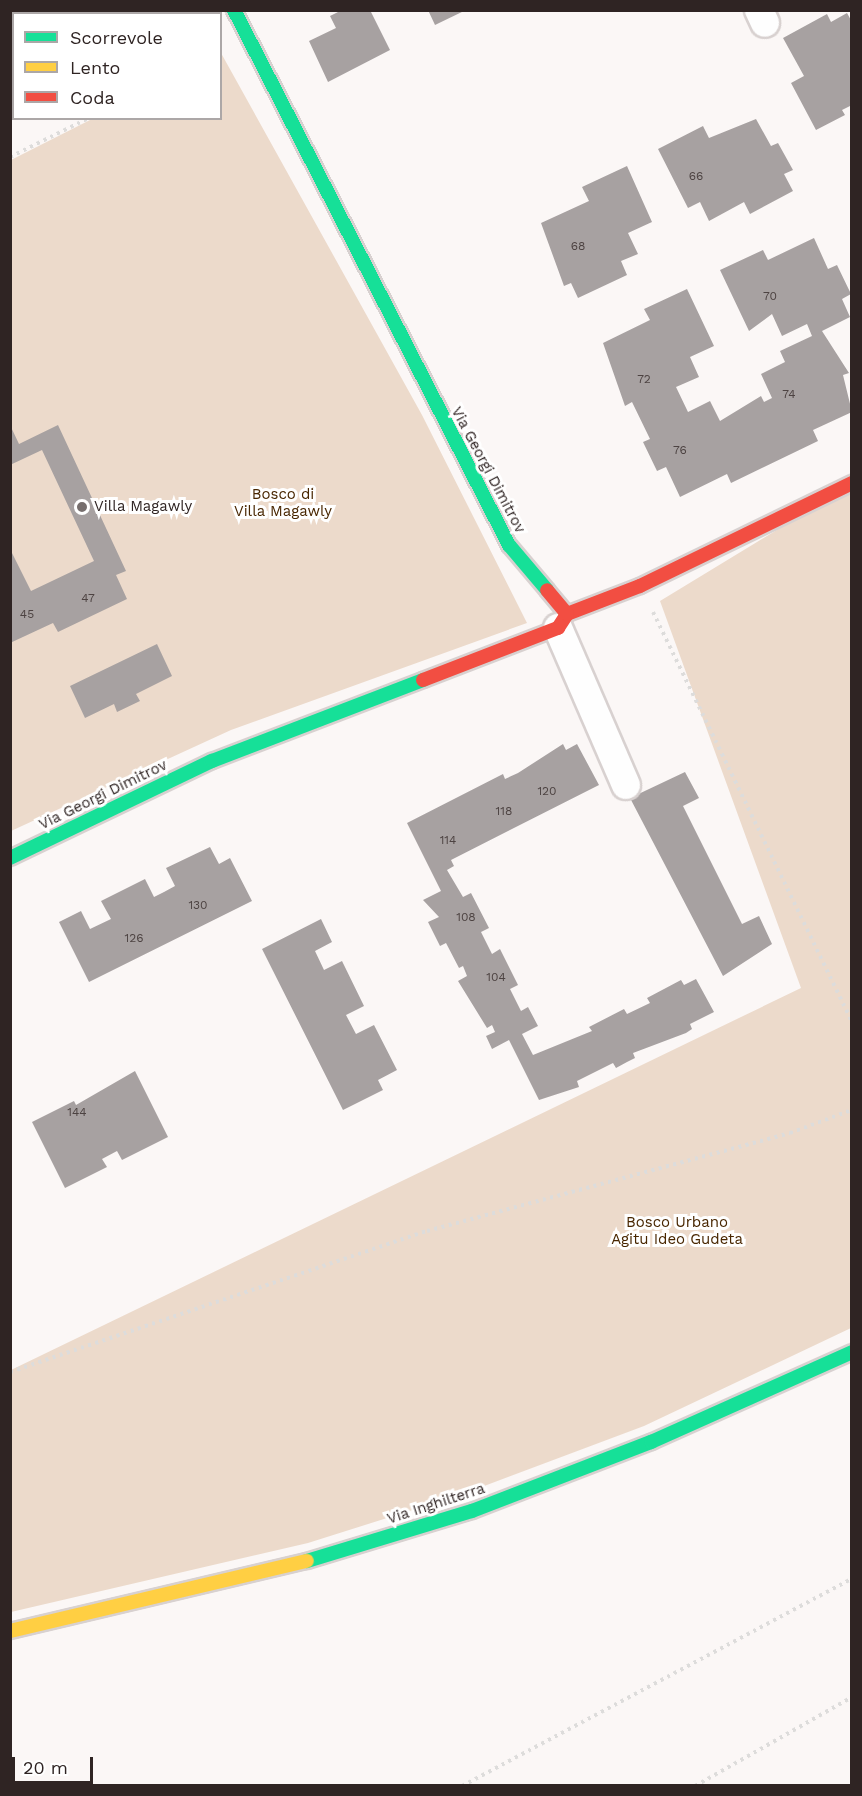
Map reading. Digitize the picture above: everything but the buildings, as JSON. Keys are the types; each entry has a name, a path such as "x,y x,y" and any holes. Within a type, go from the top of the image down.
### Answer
{"street":[{"name":"Via Georgi Dimitrov","path":"10,858 212,761 562,621 509,545 234,10"},
{"path":"626,785 562,621 640,586 852,483"},
{"name":"Via Inghilterra","path":"10,1631 314,1559 472,1511 651,1443 852,1352"}],"path":[{"path":"10,157 85,120"},
{"path":"640,586 852,1021"},
{"path":"10,1372 427,1231 790,1133 852,1110"},
{"path":"462,1785 852,1579"},
{"path":"695,1785 852,1697"}],"green space":[{"name":"Bosco di Villa Magawly","path":"222,55 422,415 527,623 231,730 11,831 11,160 90,120 222,120"},
{"name":"Bosco Urbano Agitu Ideo Gudeta","path":"851,485 851,1328 644,1426 463,1494 308,1543 11,1612 11,1370 801,988 660,601"}],"traffic: fast":[{"path":"234,10 509,545 547,590"},
{"path":"10,858 212,761 423,680"},
{"path":"307,1561 472,1511 651,1442 852,1352"}],"traffic: slow":[{"path":"10,1631 307,1561"}],"traffic: jam":[{"path":"567,614 640,586 852,483"},
{"path":"423,680 558,628 567,614 547,590"}],"place":[{"name":"Villa Magawly","path":"82,507"}]}
